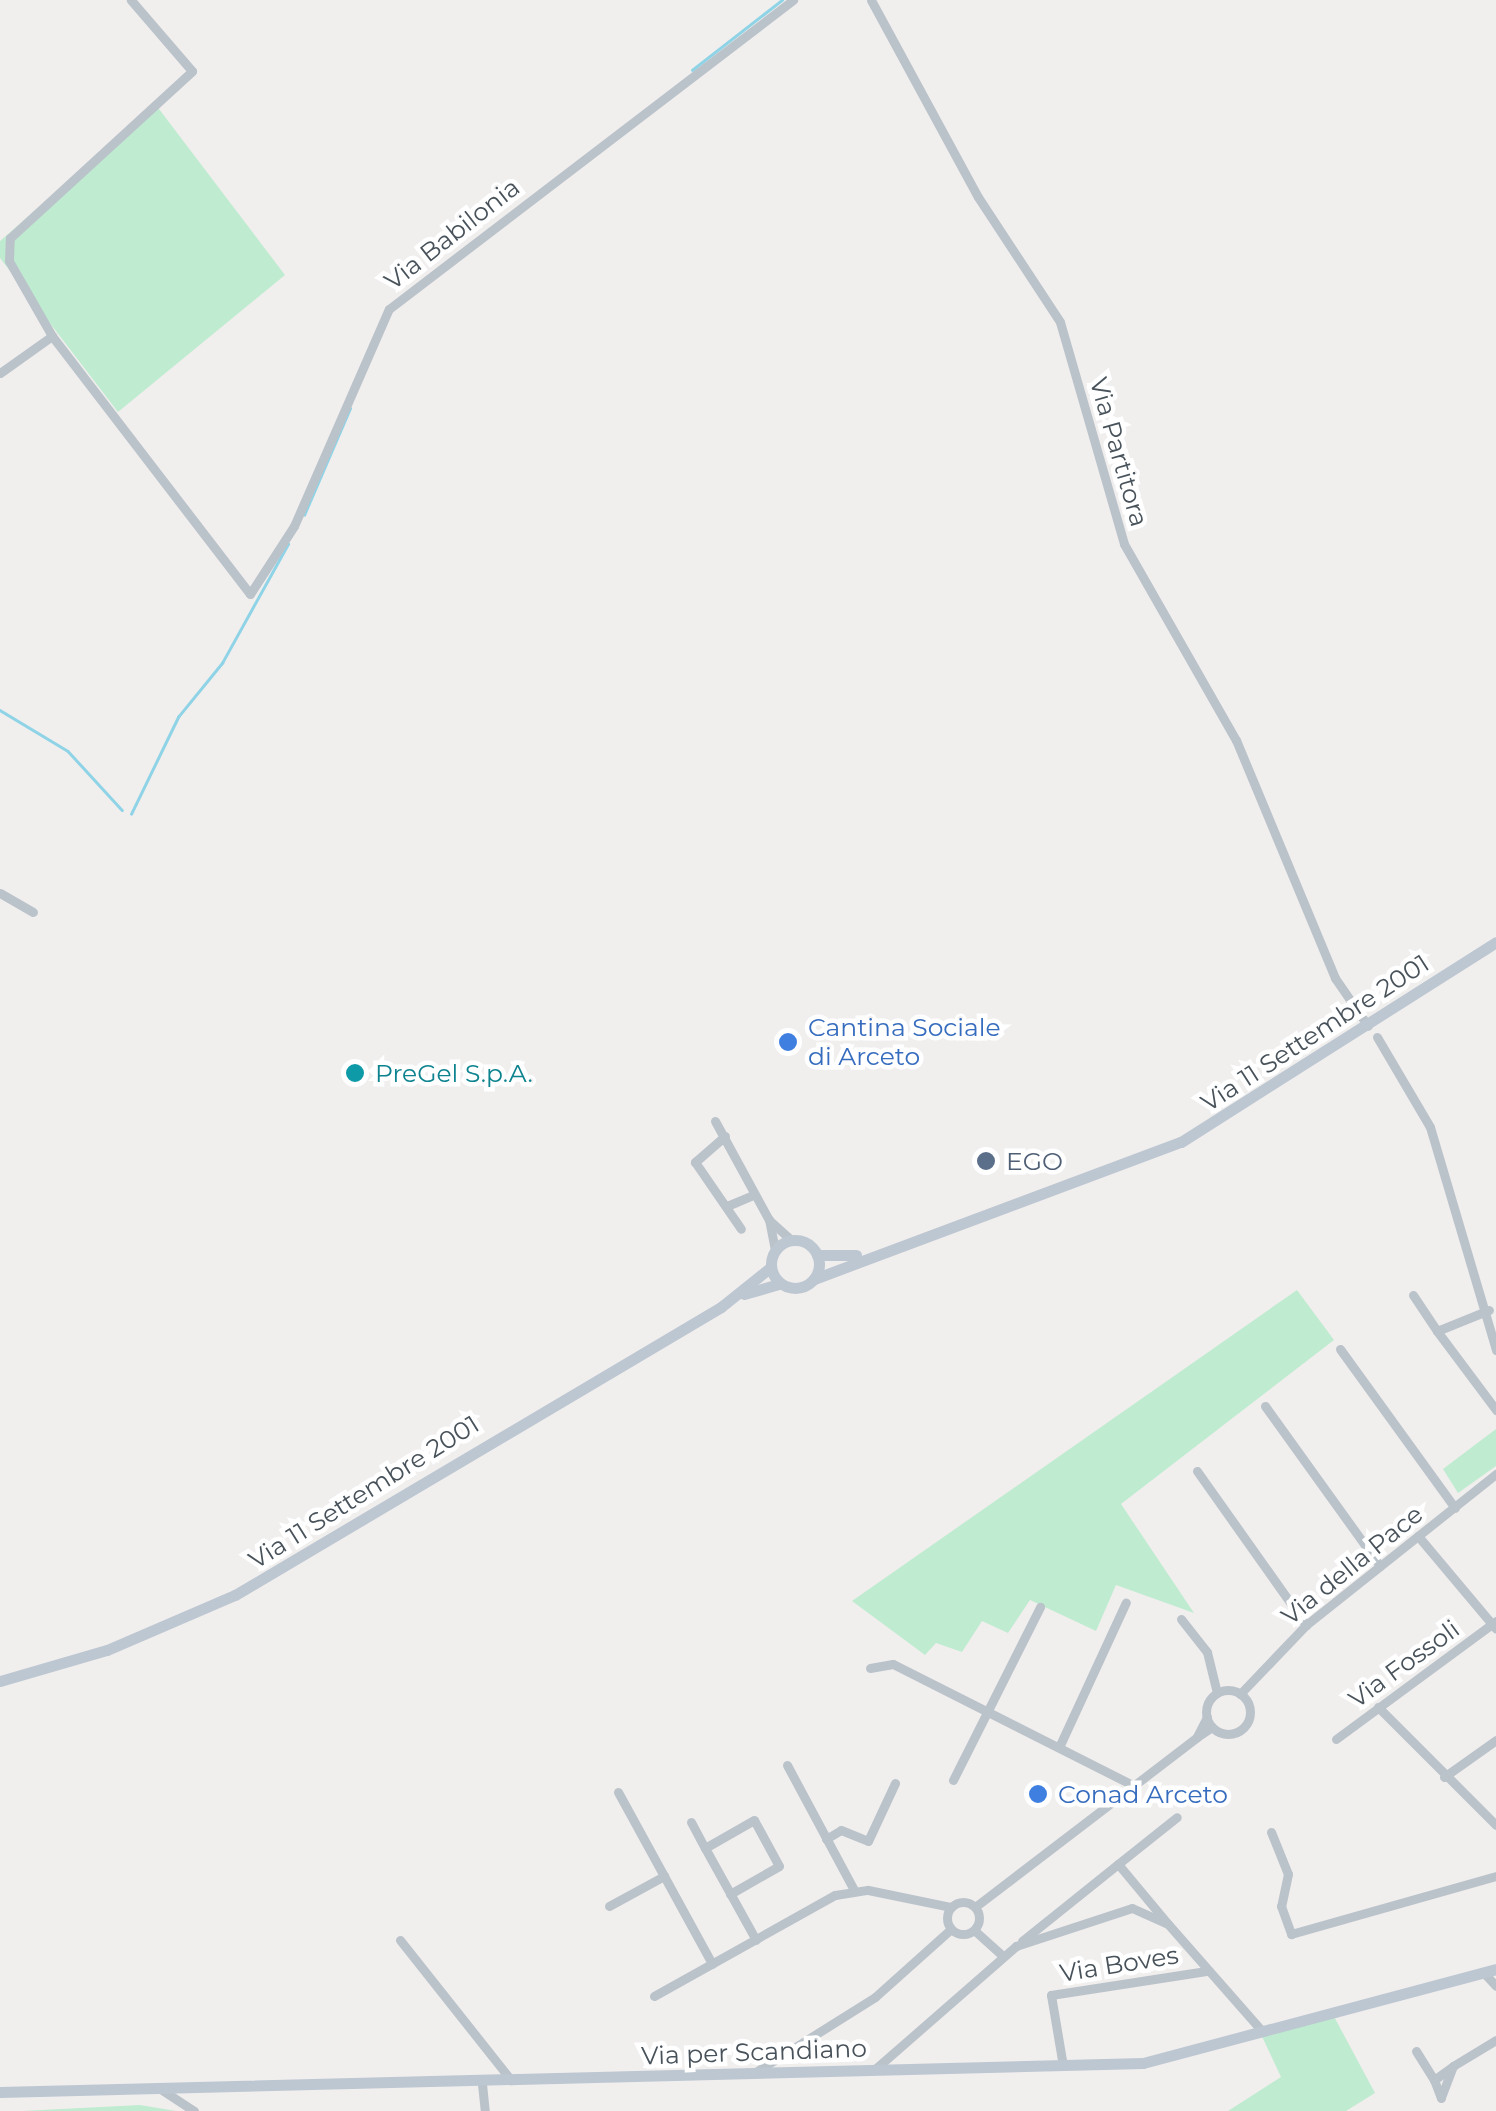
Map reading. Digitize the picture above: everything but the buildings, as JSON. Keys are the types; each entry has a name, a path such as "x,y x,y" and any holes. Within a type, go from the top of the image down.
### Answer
{"main road":[{"name":"Via 11 Settembre 2001","path":"732,1300 780,1284 814,1279 870,1254 1154,1154 1373,1032 1496,942"},
{"name":"Via 11 Settembre 2001","path":"791,1240 818,1254 870,1254"},
{"path":"780,1284 771,1267 775,1250 791,1240"},
{"path":"814,1279 818,1254"},
{"name":"Via 11 Settembre 2001","path":"0,1681 107,1650 236,1596 732,1300 771,1267"},
{"name":"Via per Scandiano","path":"0,2092 482,2084 1143,2064 1489,1971"}],"street":[{"path":"0,373 52,336 9,262 10,238 192,71 130,0"},
{"name":"Via Babilonia","path":"52,336 250,594 294,526 389,308 793,0"},
{"name":"Via Partitora","path":"871,0 978,196 1060,322 1124,544 1236,740 1336,978 1430,1127 1489,1310 1496,1350"},
{"path":"0,893 33,912"},
{"path":"715,1120 769,1220 791,1240"},
{"path":"724,1136 695,1162 741,1229"},
{"path":"727,1206 754,1195"},
{"path":"769,1220 775,1250"},
{"path":"1413,1295 1496,1410"},
{"path":"1437,1330 1489,1310"},
{"path":"1340,1349 1456,1508"},
{"path":"1264,1406 1380,1566"},
{"path":"1197,1472 1306,1625"},
{"name":"Via della Pace","path":"1240,1694 1306,1625 1496,1474"},
{"path":"1418,1536 1495,1625"},
{"path":"1060,1745 1126,1602"},
{"path":"953,1780 1040,1607"},
{"path":"654,1996 854,1890 951,1907 974,1907 1129,1783 1197,1737 1210,1722 1217,1693 1207,1652 1181,1618"},
{"name":"Via Fossoli","path":"1336,1739 1495,1625"},
{"path":"870,1668 893,1664 1129,1783"},
{"path":"1210,1722 1242,1728 1249,1710 1240,1694 1217,1693"},
{"path":"1378,1707 1496,1825"},
{"path":"1444,1777 1496,1740"},
{"path":"786,1765 854,1890"},
{"path":"826,1839 841,1830 868,1841 896,1783"},
{"path":"618,1792 712,1964"},
{"path":"873,2071 1003,1956 1177,1818"},
{"path":"705,1848 754,1820 771,1850 779,1866 730,1894"},
{"path":"691,1822 756,1940"},
{"path":"1271,1832 1288,1874 1281,1906 1290,1934 1496,1876"},
{"path":"1118,1864 1206,1971 1265,2034"},
{"path":"609,1906 664,1876"},
{"path":"950,1930 951,1907"},
{"path":"974,1907 974,1930"},
{"path":"1016,1946 1132,1908 1168,1924"},
{"path":"752,2074 800,2048 950,1930 974,1930 1003,1956"},
{"path":"400,1940 513,2082"},
{"name":"Via Boves","path":"1062,2066 1051,1995 1206,1971"},
{"path":"1489,1971 1496,1986"},
{"path":"1434,2080 1496,2040"},
{"path":"800,2048 808,2072"},
{"path":"1416,2051 1434,2080 1434,2095 1449,2096 1453,2066"},
{"path":"482,2084 486,2111"},
{"path":"159,2088 194,2111"}],"green space":[{"path":"156,105 285,275 118,412 0,258 0,241"},
{"path":"1297,1290 1334,1340 1121,1504 1194,1613 1116,1585 1096,1631 1030,1600 1008,1633 982,1621 962,1652 936,1643 925,1655 852,1601"},
{"path":"1496,1429 1496,1466 1458,1493 1443,1469"},
{"path":"1330,2009 1375,2093 1346,2111 1228,2111 1281,2077 1259,2030"},
{"path":"140,2105 176,2111 22,2111"}],"waterway":[{"path":"692,70 782,0"},
{"path":"304,515 350,408"},
{"path":"131,814 178,717 222,663 288,544"},
{"path":"0,710 68,751 122,810"}],"place":[{"name":"Cantina Sociale di Arceto","path":"788,1042"},
{"name":"PreGel S.p.A.","path":"355,1073"},
{"name":"EGO","path":"986,1161"},
{"name":"Conad Arceto","path":"1038,1794"}]}
